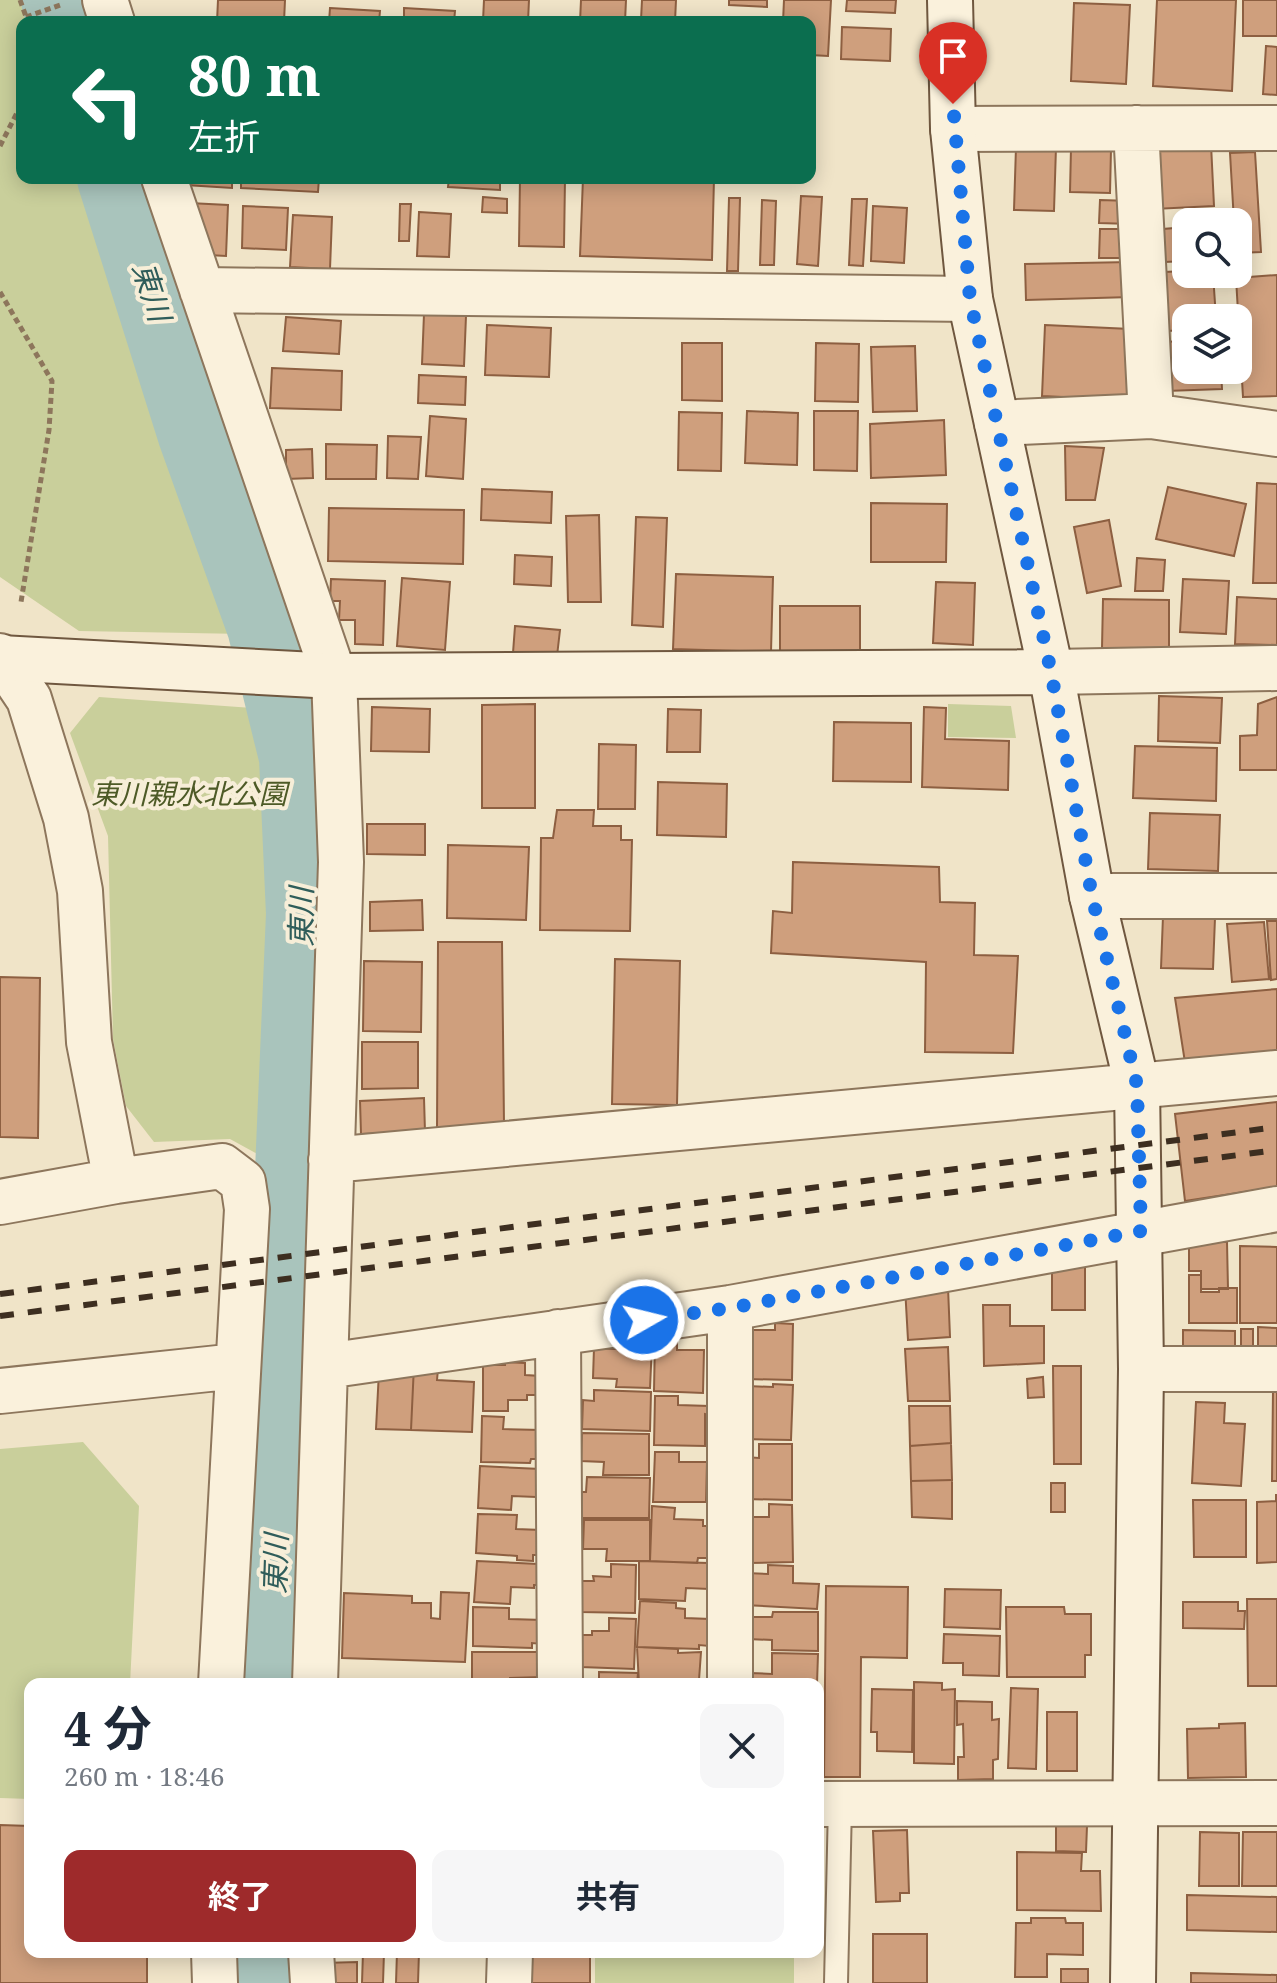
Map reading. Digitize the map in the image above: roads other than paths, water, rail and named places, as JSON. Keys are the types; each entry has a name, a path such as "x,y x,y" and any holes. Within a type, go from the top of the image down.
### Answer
{"street":[{"path":"950,0 953,129 970,299 1051,672 1092,896 1137,1085 1141,1369 1133,1983"},
{"path":"1136,128 1151,416"},
{"path":"953,129 1277,128"},
{"path":"166,184 202,290 320,676 341,862 315,1678"},
{"path":"202,290 970,299"},
{"path":"997,423 1151,416 1277,434"},
{"path":"0,657 320,676 1277,668"},
{"path":"0,657 29,699 66,818 80,891 89,1042 116,1181"},
{"path":"1092,896 1277,896"},
{"path":"331,1160 1277,1073"},
{"path":"0,1202 222,1166 243,1182 247,1209 221,1678"},
{"path":"326,1366 730,1308 1141,1231 1277,1209"},
{"path":"730,1308 730,1678"},
{"path":"558,1332 560,1678"},
{"path":"0,1391 237,1366"},
{"path":"1141,1369 1277,1369"},
{"path":"829,1804 1277,1803"},
{"path":"214,1958 215,1983"},
{"path":"311,1958 313,1983"},
{"path":"509,1983 510,1958"}],"lane":[{"path":"829,1804 836,1983"}],"waterway":[{"name":"東川","path":"59,0 64,16"},
{"name":"東川","path":"117,184 196,435 265,627 297,757 304,914 271,1678"},
{"name":"東川","path":"264,1958 264,1983"}],"railway":[{"path":"0,1294 1277,1127"},
{"path":"0,1316 1277,1150"}],"park label":[{"name":"東川親水北公園","path":"189,794"}]}
